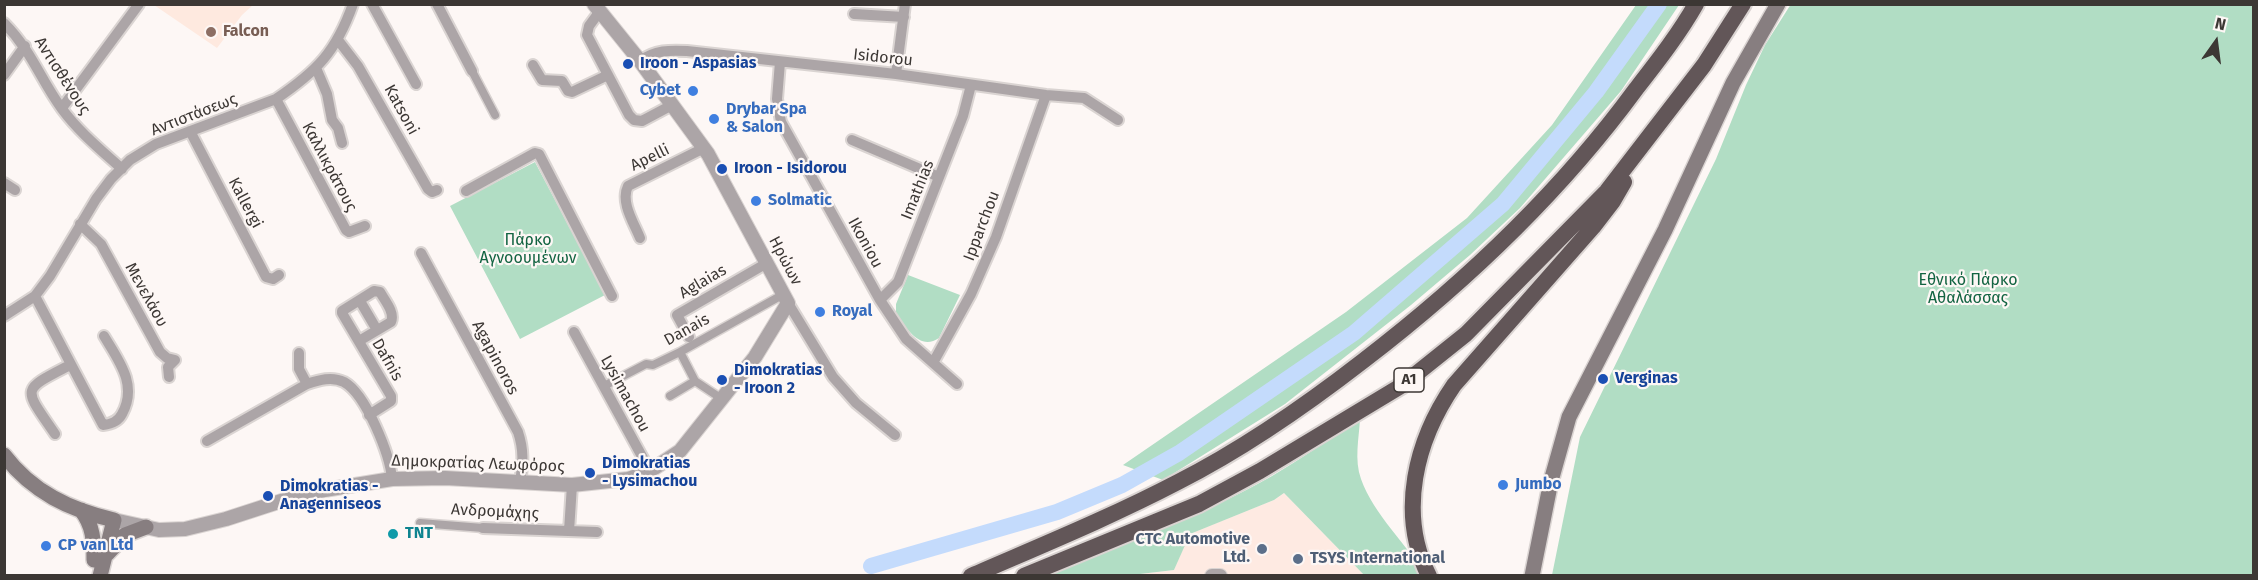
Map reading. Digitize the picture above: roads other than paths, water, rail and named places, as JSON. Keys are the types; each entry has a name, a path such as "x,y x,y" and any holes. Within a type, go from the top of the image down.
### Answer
{"highway":[{"name":"A1","path":"971,576 1126,508 1179,482 1315,398 1442,298 1553,191 1590,149 1665,52 1696,4"},
{"name":"A1","path":"1024,576 1199,504 1260,471 1401,386 1466,334 1579,221 1639,152 1704,64 1743,4"},
{"path":"1430,576 1419,552 1412,513 1416,472 1436,414 1454,385 1593,227 1613,201 1639,152"},
{"path":"961,576 998,564"}],"main road":[{"path":"1532,576 1551,480 1569,417 1665,230 1745,60 1778,4"},
{"path":"1541,576 1552,508 1569,441 1582,409 1657,264 1708,150 1716,123"},
{"name":"Δημοκρατίας Λεωφόρος","path":"4,455 35,487 60,502 110,519"},
{"path":"81,510 89,521 100,558"},
{"path":"100,576 100,558 110,519"},
{"path":"90,576 100,558 125,535 146,527"}],"street":[{"path":"62,108 139,4"},
{"name":"Αντιστάσεως","path":"4,316 35,296 50,276 96,199 122,169 142,152 190,131 276,99 316,68 338,40 353,4"},
{"path":"372,4 416,84"},
{"path":"437,4 495,116"},
{"path":"896,74 905,4"},
{"path":"597,8 588,26 587,35 629,115 634,120 642,121 672,105"},
{"name":"Ηρώων","path":"597,8 640,61 704,148 786,299 833,376 856,403 895,435"},
{"path":"854,14 904,17"},
{"name":"Αντισθένους","path":"4,23 25,46 62,108 86,138 122,169"},
{"name":"Katsoni","path":"338,40 358,66 428,189 432,192 437,190"},
{"path":"4,75 25,46"},
{"name":"Isidorou","path":"640,61 650,53 669,50 896,74 1046,95 1084,98 1118,120"},
{"name":"Ikoniou","path":"780,62 777,99 781,122 880,300 906,339 957,384"},
{"path":"533,65 542,80 562,81 568,91 573,93 608,75"},
{"path":"316,68 327,93 332,120 338,128 342,143"},
{"name":"Imathias","path":"880,300 898,282 963,116 971,84"},
{"name":"Ipparchou","path":"933,362 971,294 996,237 1046,95"},
{"name":"Καλλικράτους","path":"276,99 346,230 349,232 365,226"},
{"name":"Kallergi","path":"190,131 267,277 273,279 279,275"},
{"path":"852,141 939,177"},
{"name":"Apelli","path":"640,238 625,200 624,192 628,186 704,148"},
{"path":"466,191 535,153 539,154 612,296"},
{"path":"4,183 15,190"},
{"name":"Μενελάου","path":"80,224 101,244 160,352 167,358 175,360 168,368 169,377"},
{"name":"Agapinoros","path":"421,253 518,432 524,447 520,482"},
{"name":"Aglaias","path":"689,337 677,315 768,263"},
{"path":"359,341 391,322 393,318 380,291 374,291 360,301 377,330"},
{"path":"35,296 103,425 119,420 125,409 130,388 104,336"},
{"name":"Δημοκρατίας Λεωφόρος","path":"110,519 159,530 185,530 306,493 392,478 445,478 572,485 628,479 650,471 680,451 754,357 786,299"},
{"name":"Danais","path":"604,386 646,364 652,365 680,352 786,299"},
{"name":"Dafnis","path":"360,301 342,311 391,396 389,404 369,415"},
{"name":"Lysimachou","path":"574,332 650,471"},
{"path":"680,352 695,381 722,399"},
{"path":"298,353 299,369 307,384"},
{"path":"55,434 30,394 38,382 70,365"},
{"path":"207,441 307,384 322,379 333,379 352,388 369,415 387,453 392,478"},
{"path":"670,396 695,381"},
{"path":"569,531 572,485"},
{"name":"Ανδρομάχης","path":"420,523 597,532"},
{"path":"1212,576 1220,576"}],"waterway":[{"path":"871,566 1057,512 1122,485 1179,453 1354,333 1503,204 1596,92 1659,4"}],"place":[{"name":"Falcon","path":"211,32"},
{"name":"Iroon - Aspasias","path":"628,64"},
{"name":"Cybet","path":"693,91"},
{"name":"Drybar Spa & Salon","path":"714,119"},
{"name":"Iroon - Isidorou","path":"722,169"},
{"name":"Solmatic","path":"756,201"},
{"name":"Royal","path":"820,312"},
{"name":"Verginas","path":"1603,379"},
{"name":"Dimokratias - Iroon 2","path":"722,380"},
{"name":"Dimokratias - Lysimachou","path":"590,473"},
{"name":"Jumbo","path":"1503,485"},
{"name":"Dimokratias - Anagenniseos","path":"268,496"},
{"name":"TNT","path":"393,534"},
{"name":"CP van Ltd","path":"46,546"},
{"name":"CTC Automotive Ltd.","path":"1262,549"},
{"name":"TSYS International","path":"1298,559"}],"park label":[{"name":"Πάρκο Αγνοουμένων","path":"528,250"},
{"name":"Εθνικό Πάρκο Αθαλάσσας","path":"1968,290"}]}
